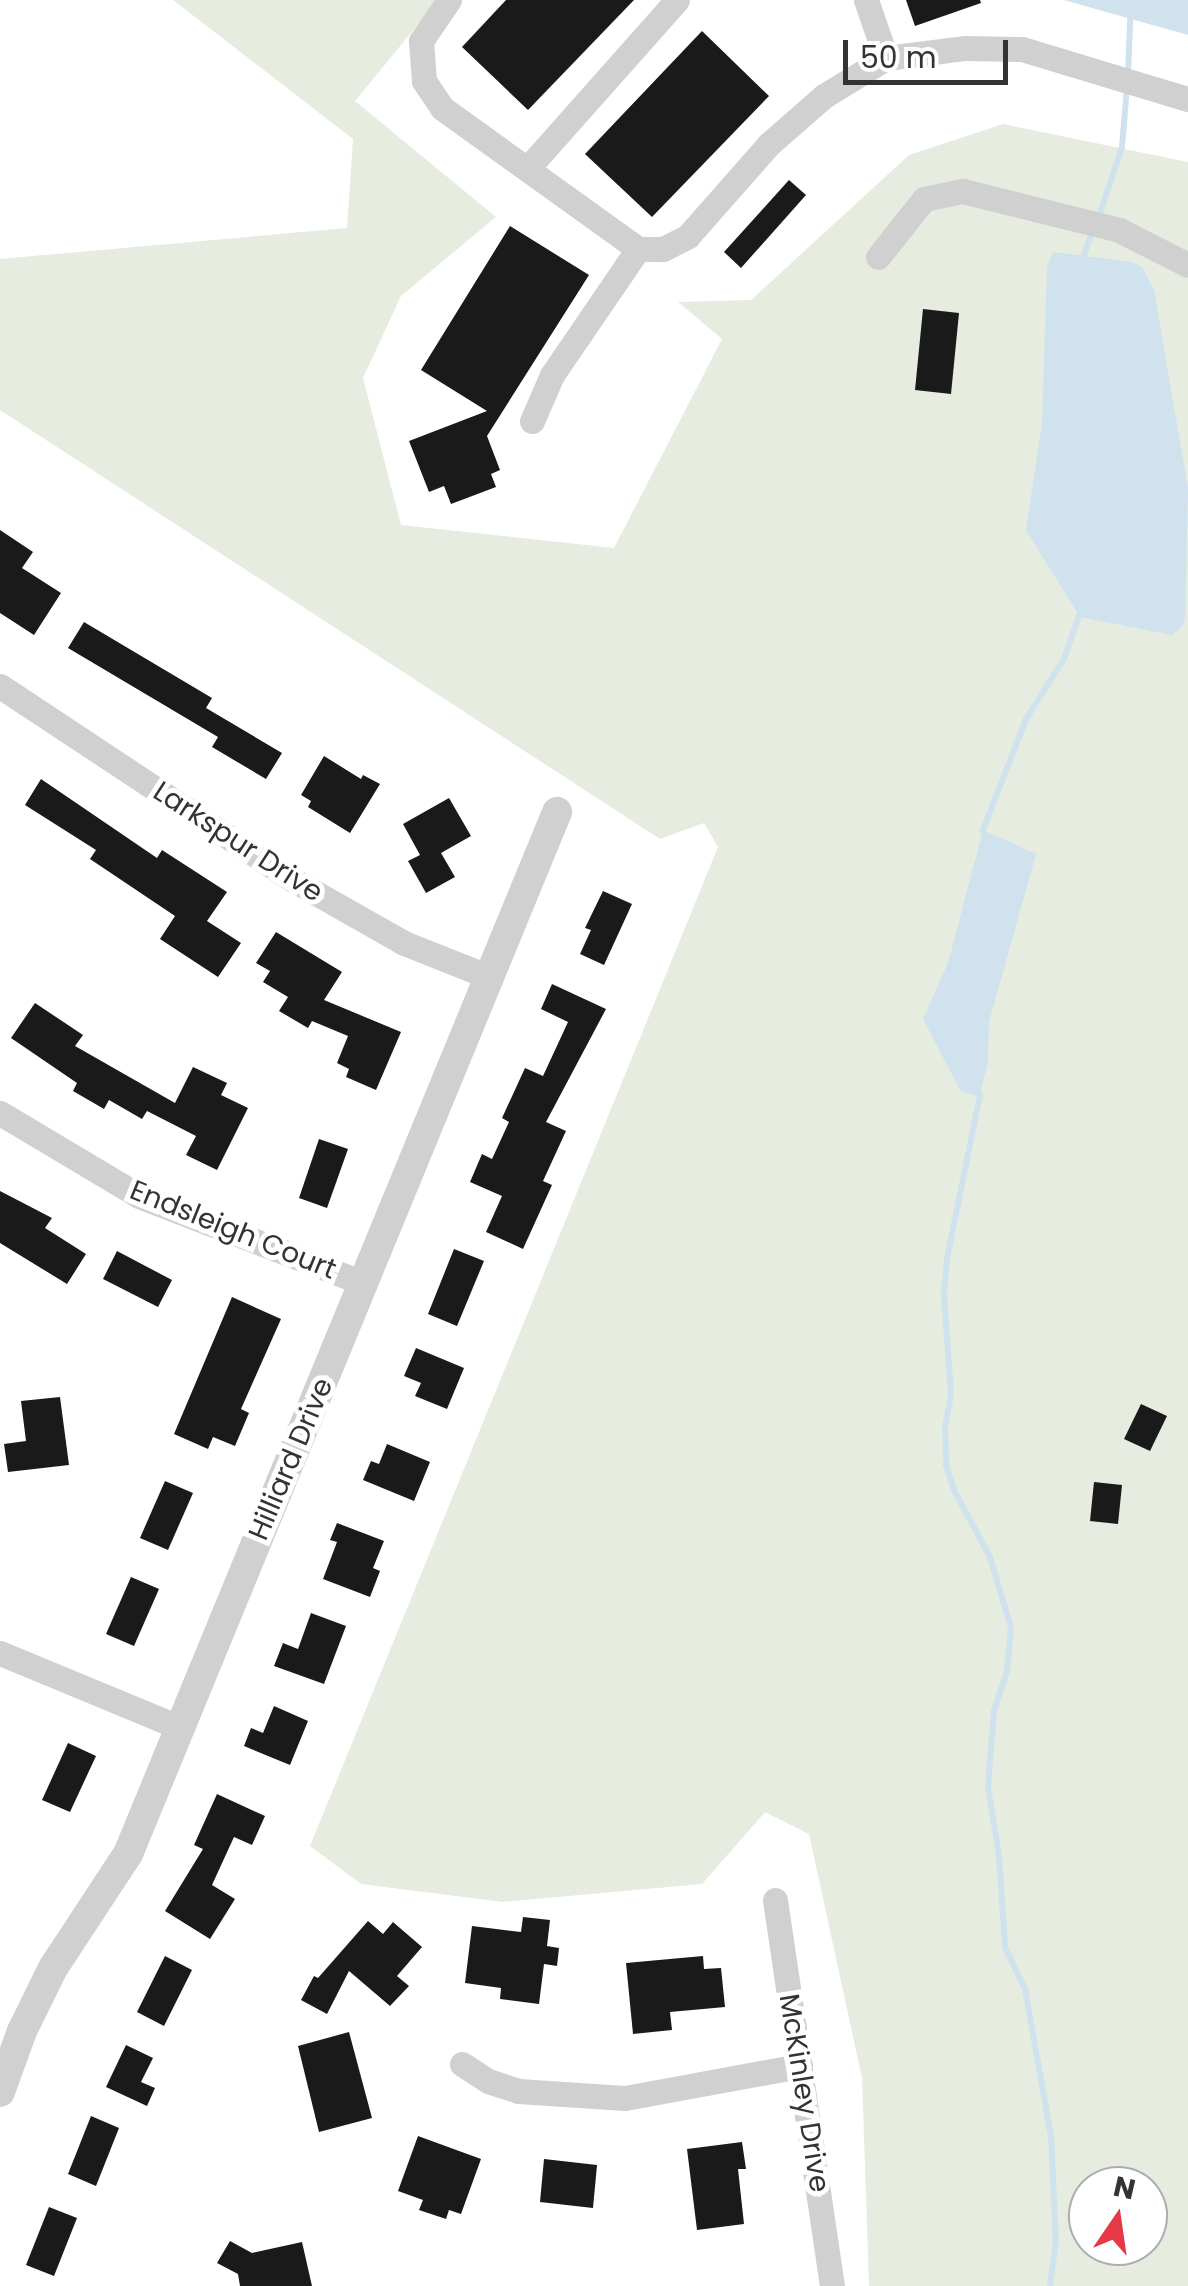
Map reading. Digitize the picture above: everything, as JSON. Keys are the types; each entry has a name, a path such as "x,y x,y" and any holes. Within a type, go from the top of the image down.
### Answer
{"street":[{"path":"449,0 421,41 424,81 442,108 638,250 663,249 688,236 769,144 824,96 886,58 965,48 1022,49 1188,99"},
{"path":"527,169 677,0"},
{"path":"866,0 886,58"},
{"path":"878,257 924,199 963,190 1118,230 1188,266"},
{"path":"532,420 552,375 638,250"},
{"name":"Larkspur Drive","path":"0,686 293,880 404,943 487,976"},
{"name":"Hilliard Drive","path":"0,2092 11,2026 123,1864 556,812"},
{"name":"Endsleigh Court","path":"0,1113 78,1162 157,1204 364,1283"},
{"path":"0,1652 179,1727"},
{"name":"McKinley Drive","path":"775,1900 832,2286"},
{"path":"462,2064 488,2081 518,2091 625,2098 800,2066"}],"shaded area":[{"path":"173,0 438,0 355,101 496,217 401,296 363,378 401,525 614,548 722,339 678,302 751,300 909,155 1003,124 1188,162 1188,2286 869,2286 862,2078 809,1834 765,1812 702,1884 503,1902 361,1884 310,1846 718,847 704,823 660,839 0,410 0,259 347,228 353,139"}],"water":[{"path":"1064,0 1188,0 1188,35 1131,19"},
{"path":"1053,252 1132,262 1143,268 1154,290 1188,488 1185,617 1182,627 1172,635 1080,617 1026,530 1042,424 1047,267"},
{"path":"983,830 1036,854 989,1022 988,1061 980,1095 976,1096 960,1090 923,1019 948,963"}],"building":[{"path":"506,0 634,0 528,110 462,47"},
{"path":"906,0 980,0 981,3 915,26"},
{"path":"702,31 769,96 652,217 585,154"},
{"path":"789,180 806,195 741,268 724,252"},
{"path":"510,226 589,275 487,436 500,470 491,474 496,487 451,504 444,486 429,492 409,441 487,411 421,370"},
{"path":"923,309 959,313 951,394 915,390"},
{"path":"0,530 33,552 22,568 61,593 34,635 0,613"},
{"path":"84,622 212,698 206,708 282,753 266,779 212,747 218,737 68,648"},
{"path":"324,756 361,779 363,775 380,784 350,833 308,807 311,801 301,795"},
{"path":"41,779 157,858 162,850 227,892 207,921 241,943 218,977 160,939 175,916 90,859 96,850 25,805"},
{"path":"449,798 471,836 441,853 455,877 426,893 408,861 420,855 403,824"},
{"path":"603,891 632,904 604,965 580,954 591,930 585,928"},
{"path":"276,932 342,972 324,1000 401,1032 376,1090 346,1077 349,1069 337,1063 348,1036 312,1021 308,1028 279,1011 288,997 263,982 270,971 256,963"},
{"path":"552,984 606,1009 546,1122 566,1131 543,1181 552,1185 523,1249 486,1232 502,1196 470,1182 482,1154 492,1159 509,1122 502,1118 525,1068 543,1076 568,1022 541,1009"},
{"path":"35,1003 83,1035 75,1046 175,1103 193,1067 227,1083 221,1095 248,1108 217,1170 186,1155 196,1136 147,1111 142,1119 109,1100 104,1109 73,1091 77,1083 11,1038"},
{"path":"319,1139 348,1149 327,1208 299,1198"},
{"path":"0,1191 52,1218 45,1228 86,1254 67,1284 0,1243"},
{"path":"454,1249 484,1261 457,1326 428,1314"},
{"path":"117,1251 172,1280 158,1307 103,1279"},
{"path":"232,1297 281,1319 241,1409 249,1413 235,1446 213,1437 208,1449 174,1434"},
{"path":"416,1348 464,1368 447,1409 415,1396 421,1383 404,1376"},
{"path":"60,1397 69,1465 8,1472 4,1444 26,1441 21,1401"},
{"path":"1141,1404 1167,1416 1150,1451 1124,1439"},
{"path":"387,1444 430,1462 414,1501 363,1480 371,1461 379,1464"},
{"path":"165,1481 193,1493 168,1550 140,1538"},
{"path":"1094,1482 1122,1485 1118,1524 1090,1521"},
{"path":"337,1523 384,1541 373,1568 380,1571 370,1597 323,1579 337,1542 330,1540"},
{"path":"131,1577 159,1589 134,1646 106,1634"},
{"path":"311,1613 346,1626 324,1684 274,1666 283,1643 298,1649"},
{"path":"274,1706 308,1721 290,1765 244,1746 251,1728 263,1733"},
{"path":"68,1743 96,1756 70,1812 42,1800"},
{"path":"217,1794 265,1816 252,1845 234,1837 212,1885 235,1899 210,1939 165,1911 203,1849 194,1845"},
{"path":"523,1917 550,1920 547,1946 559,1948 557,1966 544,1964 539,2004 500,1999 501,1988 465,1983 472,1926 521,1932"},
{"path":"368,1921 383,1934 393,1922 422,1947 397,1976 409,1986 390,2006 349,1971 327,2014 301,2000 314,1976 318,1978"},
{"path":"165,1956 192,1970 164,2026 137,2012"},
{"path":"703,1956 704,1969 721,1968 725,2007 670,2012 672,2030 633,2034 626,1963"},
{"path":"349,2032 372,2118 319,2132 298,2046"},
{"path":"126,2045 153,2058 141,2082 155,2088 147,2106 106,2087"},
{"path":"91,2116 119,2128 96,2186 68,2174"},
{"path":"418,2136 481,2159 461,2214 449,2210 446,2219 419,2210 423,2200 398,2191"},
{"path":"742,2142 746,2169 738,2169 744,2224 697,2230 687,2149"},
{"path":"544,2159 597,2165 593,2208 540,2202"},
{"path":"49,2207 77,2218 54,2276 26,2265"},
{"path":"230,2241 252,2253 302,2242 312,2286 240,2286 238,2274 217,2263"}],"waterway":[{"path":"1128,74 1131,0"},
{"path":"1098,219 1122,147 1127,86"},
{"path":"1082,260 1093,230"},
{"path":"986,838 983,830 1026,719 1064,659 1080,613"},
{"path":"976,1089 980,1095 947,1258 944,1296 951,1394 945,1427 946,1465 955,1492 990,1557 1011,1628 1007,1671 994,1711 988,1787 999,1856 1005,1947 1025,1989 1051,2136 1056,2241 1050,2286"}]}
